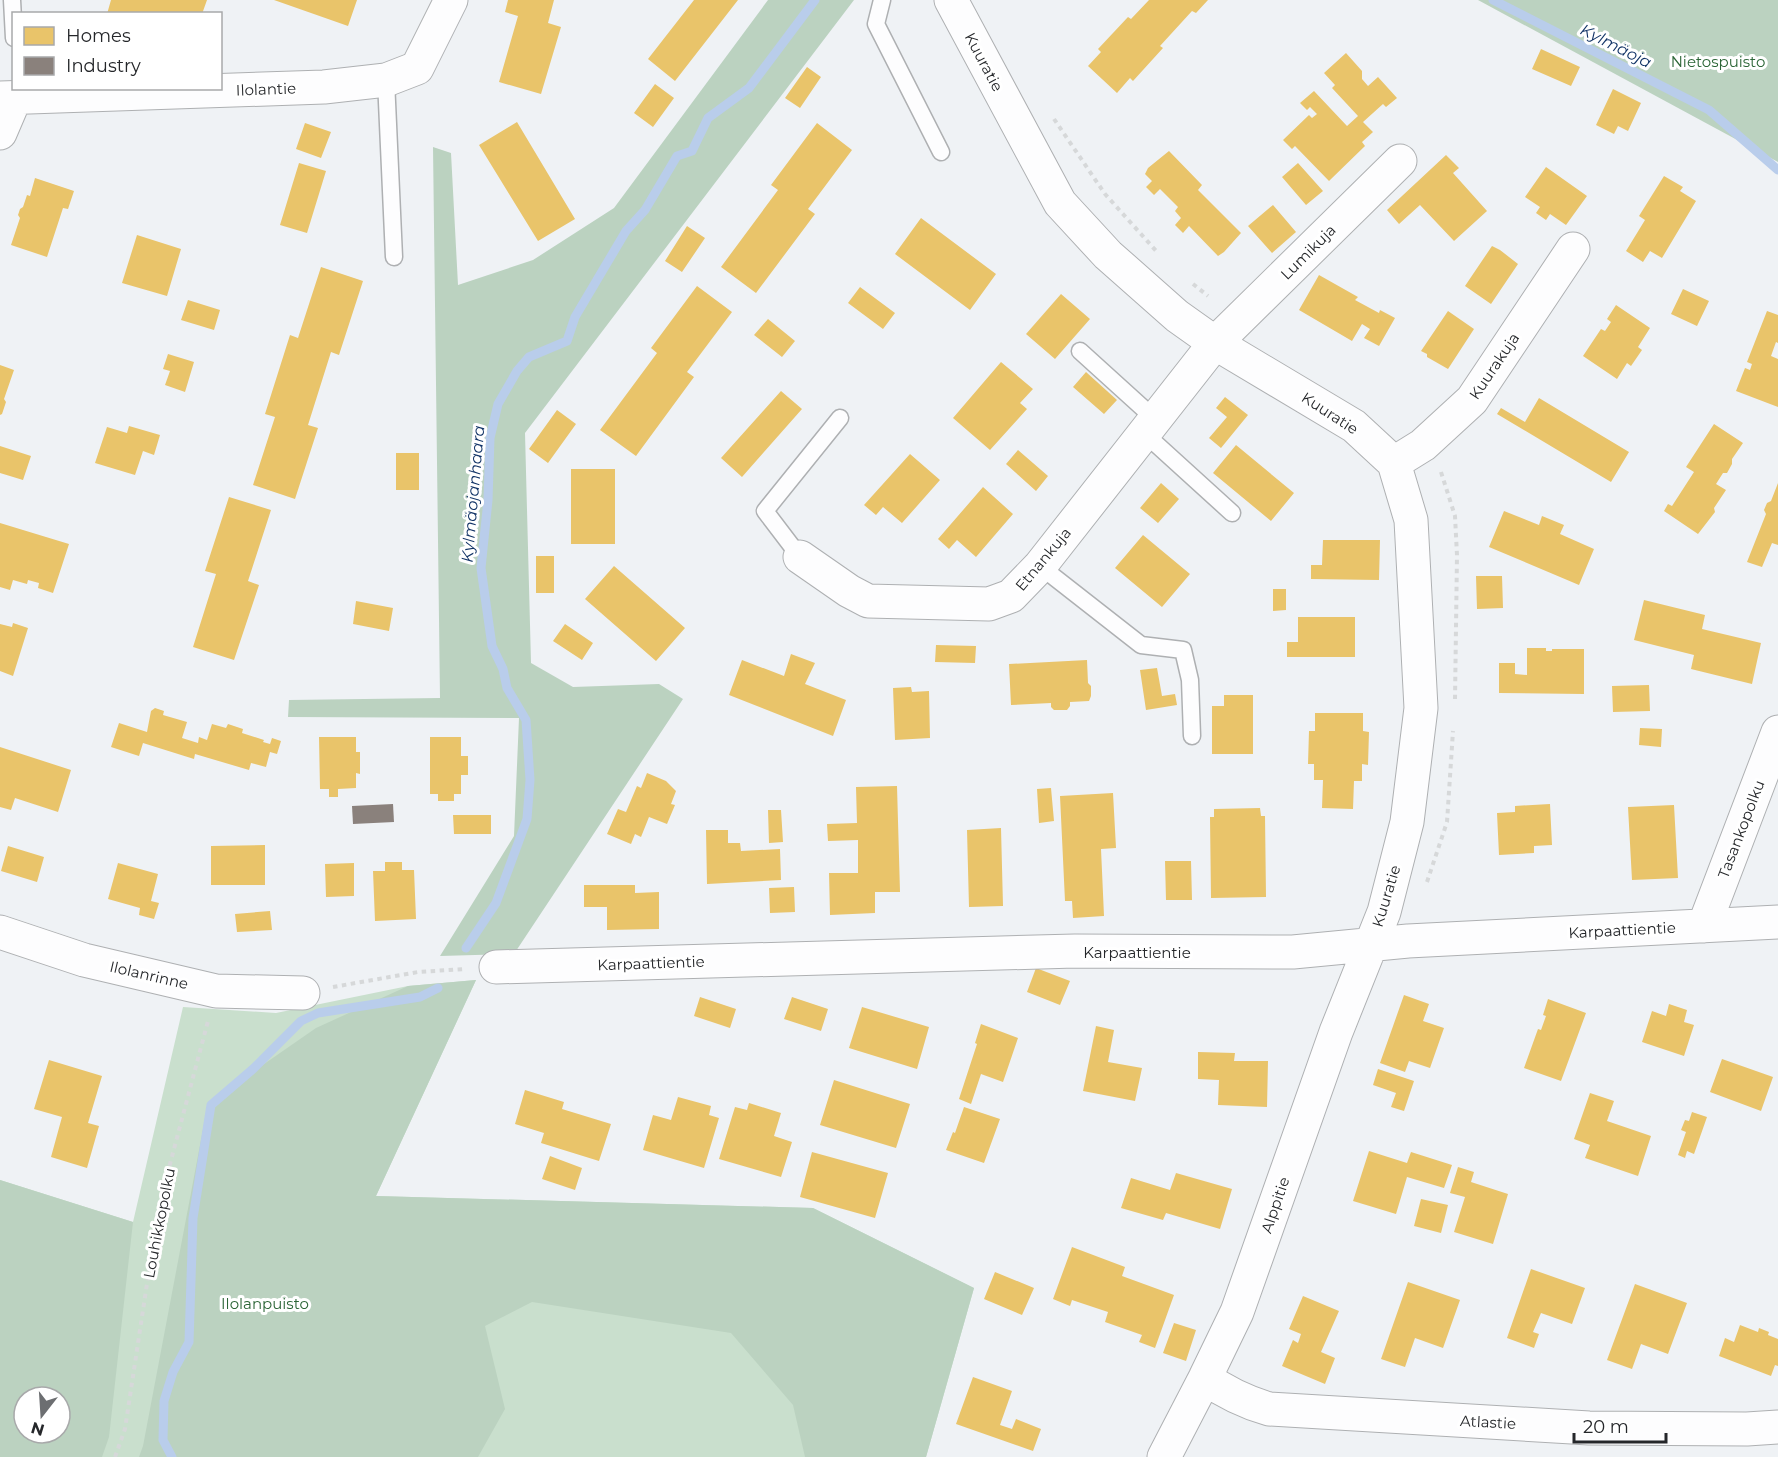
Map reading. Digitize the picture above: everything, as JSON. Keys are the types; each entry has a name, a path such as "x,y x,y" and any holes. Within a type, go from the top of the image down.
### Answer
{"street":[{"name":"Ilolantie","path":"222,90 324,87 386,80 417,68 451,0"},
{"name":"Kuuratie","path":"951,0 1060,203 1108,255 1177,316 1215,343 1354,426 1394,463 1411,520 1421,708 1407,822 1384,912 1369,946"},
{"name":"Ilolantie","path":"10,95 206,90"},
{"path":"0,133 10,95"},
{"name":"Lumikuja","path":"1215,343 1400,160"},
{"name":"Kuurakuja","path":"1394,463 1423,445 1472,400 1573,249"},
{"name":"Etnankuja","path":"800,557 849,591 868,601 989,604 1011,596 1040,566 1215,343"},
{"name":"Tasankopolku","path":"1704,926 1778,732"},
{"name":"Karpaattientie","path":"496,968 1075,951 1293,952 1408,941 1778,922"},
{"name":"Ilolanrinne","path":"0,932 84,960 216,991 303,993"},
{"name":"Alppitie","path":"1164,1457 1237,1312 1332,1043 1369,946"},
{"name":"Atlastie","path":"1205,1378 1223,1391 1248,1403 1269,1409 1589,1428 1747,1430 1778,1427"}],"lane":[{"path":"882,0 876,24 941,152"},
{"path":"386,80 394,257"},
{"path":"1080,351 1232,513"},
{"path":"800,557 765,511 840,418"},
{"path":"1040,566 1141,645 1183,650 1190,680 1192,735"}],"path":[{"path":"1053,117 1106,194 1161,256"},
{"path":"1186,279 1240,320"},
{"path":"1423,445 1444,477 1455,516 1457,555 1455,700"},
{"path":"1424,888 1447,822 1454,723"},
{"path":"303,993 418,972 496,968"},
{"name":"Louhikkopolku","path":"116,1457 125,1429 153,1244 170,1164 216,991"}],"green space":[{"path":"768,0 854,0 525,433 531,663 573,687 659,684 683,699 514,954 440,956 514,836 519,718 288,717 289,700 440,698 433,147 451,153 458,285 533,260 614,208"},
{"name":"Nietospuisto","path":"1478,0 1778,0 1778,162"},
{"name":"Ilolanpuisto","path":"476,980 376,1196 813,1208 974,1288 926,1457 0,1457 0,1180 133,1222 183,1007 276,1013 408,986"},
{"name":"Ilolanpuisto","path":"476,980 376,1196 813,1208 974,1288 926,1457 805,1457 793,1405 731,1333 532,1302 485,1326 505,1409 478,1457 139,1457 143,1446 208,1103 316,1028 408,986"},
{"path":"0,1180 133,1222 109,1437 102,1457 0,1457"}],"building: Homes":[{"path":"111,0 207,0 203,12 108,12"},
{"path":"274,0 357,0 348,26"},
{"path":"508,0 554,0 548,23 561,27 541,94 499,82 518,16 505,12"},
{"path":"694,0 738,0 675,81 648,59"},
{"path":"1149,0 1208,0 1196,13 1192,11 1160,46 1163,48 1133,81 1130,78 1117,93 1088,66 1101,52 1098,49 1128,17 1131,19"},
{"path":"1541,49 1580,67 1571,86 1532,69"},
{"path":"1346,53 1362,71 1362,79 1368,86 1378,77 1397,98 1386,107 1383,104 1363,122 1373,132 1362,142 1365,146 1329,181 1295,146 1292,149 1283,140 1309,115 1312,118 1317,114 1310,107 1307,110 1300,103 1314,91 1347,126 1358,116 1332,88 1335,85 1324,73"},
{"path":"807,67 821,77 800,108 785,98"},
{"path":"655,84 674,98 653,127 634,113"},
{"path":"1613,89 1641,103 1628,131 1618,126 1614,134 1596,125"},
{"path":"517,122 575,219 538,241 479,145"},
{"path":"305,123 331,132 321,158 296,149"},
{"path":"817,123 852,150 808,209 815,214 756,293 721,267 778,190 771,185"},
{"path":"1169,151 1202,185 1198,190 1241,233 1218,256 1189,226 1183,233 1175,225 1181,218 1175,211 1178,207 1160,189 1154,195 1146,187 1152,181 1145,174 1148,168"},
{"path":"1446,155 1459,168 1453,173 1487,211 1454,241 1420,205 1399,224 1387,210"},
{"path":"299,163 326,171 307,233 280,225"},
{"path":"1298,163 1323,191 1306,205 1282,177"},
{"path":"1546,167 1587,196 1566,225 1550,214 1546,220 1536,213 1540,207 1525,197"},
{"path":"1664,176 1683,187 1680,191 1696,201 1662,258 1650,251 1643,262 1626,251 1645,220 1639,216"},
{"path":"35,178 74,191 68,209 63,208 47,257 11,245 20,218 18,215 20,209 27,195 30,196"},
{"path":"1273,205 1296,232 1272,253 1248,226"},
{"path":"921,218 996,274 970,310 895,254"},
{"path":"687,226 705,238 682,272 665,261"},
{"path":"137,235 181,249 167,296 122,283"},
{"path":"1492,246 1518,264 1491,304 1465,286"},
{"path":"321,267 363,281 339,355 331,352 308,425 318,428 295,499 253,485 275,417 265,414 290,335 298,338"},
{"path":"1319,275 1358,297 1355,300 1379,313 1380,310 1395,318 1379,346 1364,338 1370,329 1362,324 1352,341 1299,310"},
{"path":"697,286 732,312 687,372 694,377 636,456 600,430 657,353 651,348"},
{"path":"860,287 895,313 883,329 848,303"},
{"path":"1683,289 1709,301 1697,326 1671,314"},
{"path":"1061,294 1090,319 1055,359 1026,334"},
{"path":"188,300 220,310 214,330 181,320"},
{"path":"1616,305 1650,328 1638,347 1642,350 1631,366 1627,363 1617,379 1583,356 1601,329 1605,331 1611,322 1607,319"},
{"path":"1448,311 1474,329 1448,369 1421,351"},
{"path":"1767,311 1778,315 1778,343 1776,342 1771,356 1778,359 1778,407 1736,391 1745,368 1750,370 1752,364 1747,362"},
{"path":"768,319 795,341 782,357 754,335"},
{"path":"168,354 194,362 185,392 165,385 170,371 163,369"},
{"path":"1001,362 1033,389 1020,403 1027,409 990,450 953,418"},
{"path":"0,365 14,370 4,399 6,402 0,415"},
{"path":"1086,372 1117,400 1104,414 1073,387"},
{"path":"781,391 802,409 742,477 721,458"},
{"path":"1225,397 1248,415 1221,448 1209,438 1227,417 1216,408"},
{"path":"1539,398 1629,452 1611,482 1497,414 1501,408 1525,422"},
{"path":"557,410 576,424 548,463 529,449"},
{"path":"1714,424 1743,443 1732,459 1727,473 1723,473 1716,484 1726,490 1714,508 1715,512 1698,534 1664,511 1668,504 1672,506 1694,472 1686,467"},
{"path":"129,426 160,435 154,455 143,451 135,475 95,463 107,427 127,433"},
{"path":"1236,445 1294,493 1271,521 1213,473"},
{"path":"0,446 31,456 23,480 0,473"},
{"path":"1018,450 1048,476 1036,491 1006,464"},
{"path":"396,453 419,453 419,490 396,490"},
{"path":"910,454 940,480 902,523 883,507 876,515 864,505"},
{"path":"571,469 615,469 615,544 571,544"},
{"path":"1161,483 1179,499 1158,523 1140,508"},
{"path":"1778,483 1778,545 1772,543 1762,567 1747,562 1766,514 1764,510 1767,503 1771,501"},
{"path":"983,487 1013,514 976,557 957,540 949,549 938,539"},
{"path":"229,497 271,510 248,581 259,585 234,660 193,647 216,574 205,571"},
{"path":"1504,511 1539,525 1542,516 1564,525 1560,534 1594,549 1579,585 1489,547"},
{"path":"0,523 69,544 53,593 38,588 39,583 28,580 27,584 13,580 10,590 0,587"},
{"path":"1143,535 1190,574 1162,607 1115,568"},
{"path":"1323,540 1380,540 1379,580 1311,579 1311,565 1322,565"},
{"path":"536,556 554,556 554,593 536,593"},
{"path":"614,566 685,628 656,661 585,599"},
{"path":"1476,576 1502,576 1503,608 1477,609"},
{"path":"1273,589 1286,589 1286,610 1273,611"},
{"path":"1644,600 1705,615 1702,629 1761,643 1752,684 1691,669 1694,655 1634,640"},
{"path":"356,601 393,608 389,631 353,624"},
{"path":"1298,617 1355,617 1355,657 1287,657 1287,642 1298,642"},
{"path":"13,623 28,628 13,676 0,671 0,624 12,627"},
{"path":"565,624 593,643 582,660 553,641"},
{"path":"936,645 976,646 975,663 935,662"},
{"path":"1527,648 1546,648 1546,651 1584,649 1584,694 1499,693 1499,663 1515,663 1515,674 1527,675"},
{"path":"791,654 815,663 805,684 846,700 833,736 729,695 742,660 784,676"},
{"path":"1087,660 1088,683 1091,686 1089,701 1070,702 1067,710 1054,710 1051,703 1011,705 1009,664"},
{"path":"1157,668 1162,696 1175,694 1177,705 1146,710 1140,670"},
{"path":"1649,685 1650,711 1613,712 1612,686"},
{"path":"911,687 912,692 929,691 930,738 895,740 893,688"},
{"path":"1224,695 1253,695 1253,754 1212,754 1212,706 1224,706"},
{"path":"155,708 164,711 163,715 187,722 182,738 198,743 199,737 207,740 212,724 226,728 228,724 243,729 242,733 264,740 263,742 270,744 272,738 281,741 277,754 270,752 266,767 251,763 249,770 195,754 194,759 143,743 139,756 111,747 119,723 147,732 151,711"},
{"path":"1315,713 1363,713 1363,731 1369,732 1368,765 1362,764 1362,781 1354,781 1353,809 1322,808 1323,780 1314,780 1314,764 1308,764 1309,731 1315,731"},
{"path":"1640,728 1662,729 1661,747 1639,745"},
{"path":"319,737 356,737 356,752 360,752 360,774 356,773 356,788 338,789 338,797 329,797 329,789 320,789"},
{"path":"430,737 461,737 461,756 468,756 468,775 461,775 461,794 454,794 454,801 438,801 438,794 430,794"},
{"path":"0,747 71,770 58,812 15,798 11,810 0,807"},
{"path":"647,773 666,781 676,791 671,804 675,805 667,824 649,817 641,837 635,834 631,844 607,834 618,809 626,812 637,786 641,788"},
{"path":"897,786 900,892 875,892 875,913 830,915 829,873 858,873 858,840 828,841 827,824 857,823 856,787"},
{"path":"1051,788 1054,821 1039,823 1037,789"},
{"path":"1113,793 1116,848 1101,849 1104,916 1073,918 1072,901 1065,901 1060,796"},
{"path":"1550,804 1552,845 1534,846 1534,853 1499,855 1497,813 1515,812 1515,806"},
{"path":"1674,805 1678,878 1632,880 1628,807"},
{"path":"1260,808 1261,816 1265,816 1266,897 1211,898 1210,817 1214,817 1214,809"},
{"path":"768,810 781,810 783,842 769,843"},
{"path":"453,815 491,815 491,834 454,834"},
{"path":"1001,828 1003,906 969,907 967,830"},
{"path":"706,830 728,830 728,843 740,843 741,851 780,849 781,880 707,884"},
{"path":"265,845 265,885 211,885 211,846"},
{"path":"8,846 44,857 37,882 1,871"},
{"path":"1165,861 1191,861 1192,900 1166,900"},
{"path":"385,862 402,862 402,870 414,870 416,919 375,921 373,871 385,871"},
{"path":"118,863 158,874 151,901 159,903 154,919 139,915 140,908 108,899"},
{"path":"354,863 354,896 326,897 325,864"},
{"path":"584,885 635,885 635,893 659,892 659,929 607,930 607,907 584,907"},
{"path":"794,887 795,912 770,913 769,888"},
{"path":"270,911 272,930 237,932 235,914"},
{"path":"1036,968 1070,981 1060,1005 1027,992"},
{"path":"1404,995 1429,1004 1423,1021 1444,1028 1430,1068 1409,1061 1405,1072 1380,1063"},
{"path":"700,997 736,1009 730,1028 694,1016"},
{"path":"792,997 828,1009 821,1031 784,1019"},
{"path":"1548,999 1586,1013 1561,1081 1524,1068 1538,1029 1541,1030 1546,1016 1543,1015"},
{"path":"1669,1004 1687,1010 1684,1022 1694,1025 1684,1056 1642,1042 1652,1011 1666,1016"},
{"path":"862,1007 929,1027 917,1069 849,1048"},
{"path":"981,1024 1018,1038 1003,1082 981,1074 971,1104 959,1099"},
{"path":"1096,1026 1114,1030 1108,1062 1142,1068 1135,1101 1083,1091"},
{"path":"1198,1052 1235,1053 1234,1061 1268,1061 1267,1107 1218,1105 1219,1080 1198,1079"},
{"path":"1722,1059 1773,1077 1761,1111 1710,1092"},
{"path":"49,1060 102,1076 88,1123 99,1126 87,1168 51,1157 62,1117 34,1109"},
{"path":"1378,1069 1414,1081 1404,1111 1391,1107 1396,1093 1373,1085"},
{"path":"834,1080 910,1104 896,1148 820,1125"},
{"path":"525,1090 564,1102 562,1109 611,1124 599,1161 541,1143 544,1133 515,1124"},
{"path":"1590,1093 1614,1101 1607,1121 1651,1136 1638,1176 1585,1158 1590,1145 1574,1139"},
{"path":"678,1097 711,1106 709,1115 719,1118 704,1168 643,1150 653,1115 671,1120"},
{"path":"749,1103 781,1113 774,1136 792,1142 781,1177 719,1159 735,1107 747,1110"},
{"path":"964,1107 1000,1119 984,1163 946,1150"},
{"path":"1692,1112 1707,1117 1694,1154 1687,1151 1685,1158 1678,1155 1686,1132 1681,1130 1685,1120 1689,1121"},
{"path":"1369,1151 1407,1163 1411,1152 1452,1165 1444,1188 1407,1177 1396,1214 1353,1201"},
{"path":"812,1152 888,1173 875,1218 800,1197"},
{"path":"550,1156 582,1168 575,1190 542,1179"},
{"path":"1458,1167 1474,1172 1471,1182 1508,1194 1493,1244 1454,1232 1465,1197 1450,1193"},
{"path":"1176,1173 1232,1189 1220,1229 1166,1213 1163,1220 1121,1208 1131,1178 1170,1190"},
{"path":"1421,1199 1448,1205 1441,1233 1414,1226"},
{"path":"1072,1247 1125,1267 1122,1276 1174,1295 1155,1348 1139,1342 1142,1335 1105,1322 1108,1312 1072,1300 1070,1306 1053,1299"},
{"path":"1531,1269 1585,1288 1572,1324 1541,1313 1533,1332 1539,1334 1534,1348 1507,1338"},
{"path":"995,1272 1034,1288 1022,1315 984,1299"},
{"path":"1408,1282 1460,1300 1443,1348 1415,1338 1405,1367 1381,1359"},
{"path":"1635,1284 1687,1303 1668,1354 1641,1344 1632,1369 1607,1360"},
{"path":"1303,1296 1339,1311 1321,1352 1335,1358 1325,1384 1282,1366 1293,1340 1298,1343 1301,1334 1289,1329"},
{"path":"1174,1323 1196,1330 1186,1361 1163,1353"},
{"path":"1740,1325 1758,1332 1759,1328 1778,1339 1778,1366 1775,1365 1771,1376 1719,1356 1725,1338 1734,1342"},
{"path":"973,1377 1012,1391 1000,1425 1012,1429 1016,1419 1041,1429 1033,1451 956,1424"}],"building: Industry":[{"path":"393,804 394,822 353,824 352,806"}],"waterway":[{"name":"Kylmäojanhaara","path":"466,948 496,903 527,819 530,780 526,720 507,688 503,669 492,646 481,568 488,500 490,438 498,404 517,371 529,357 567,341 575,317 626,231 645,210 677,156 692,151 708,118 749,88 815,0"},
{"name":"Kylmäoja","path":"1493,0 1709,110 1778,170"},
{"name":"Kylmäojanhaara","path":"172,1457 163,1440 164,1401 173,1372 189,1342 193,1218 211,1105 253,1069 301,1021 318,1013 420,997 438,988"}]}
